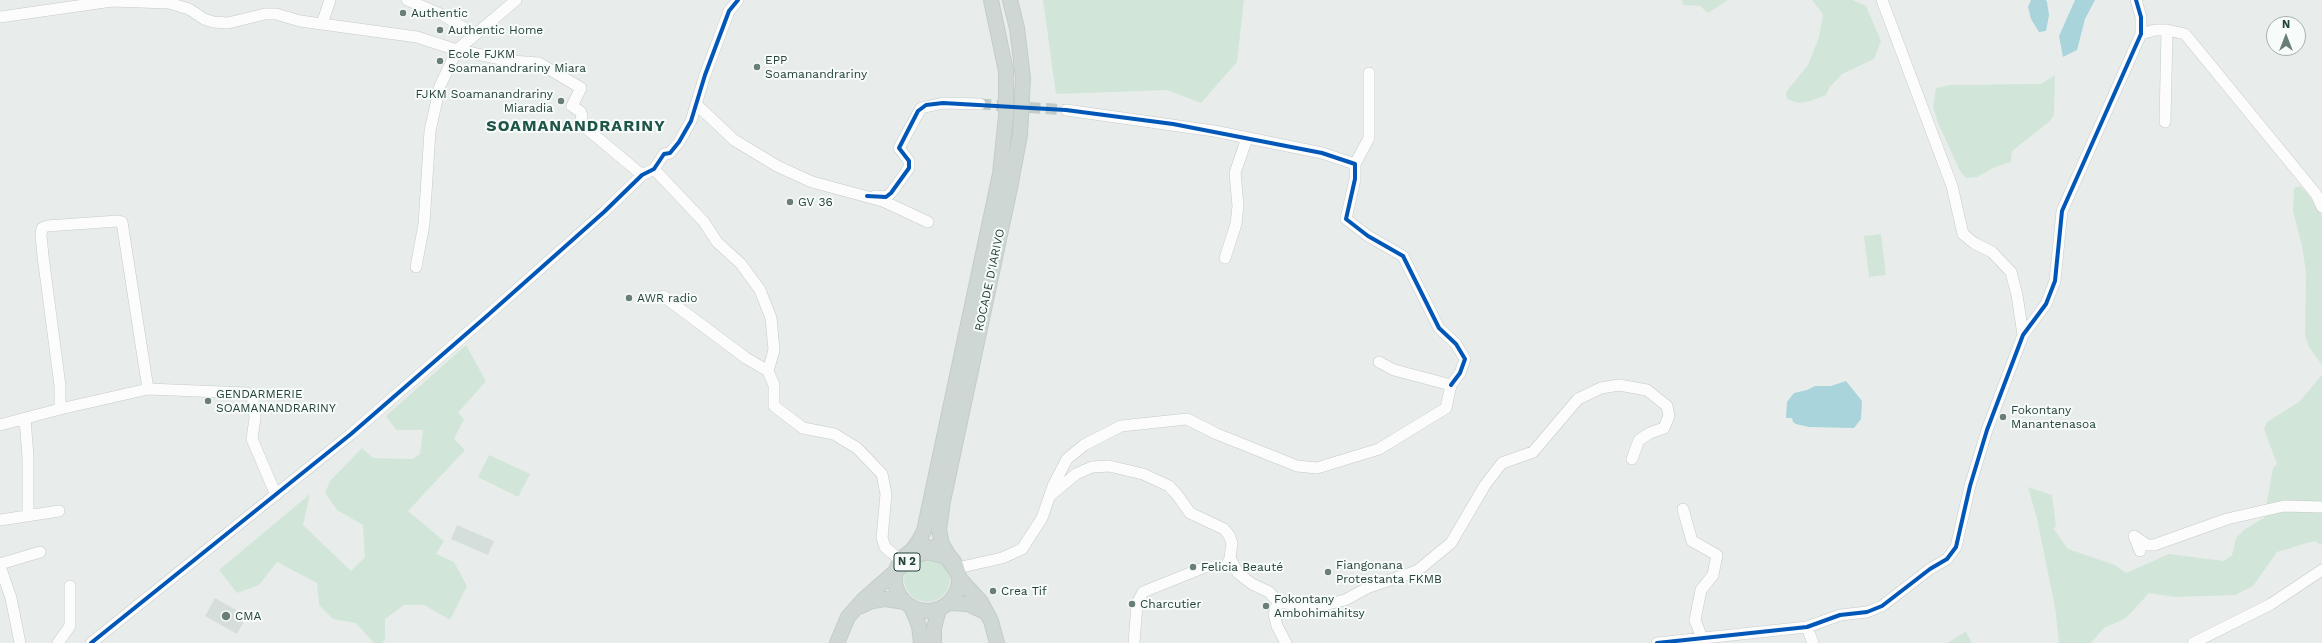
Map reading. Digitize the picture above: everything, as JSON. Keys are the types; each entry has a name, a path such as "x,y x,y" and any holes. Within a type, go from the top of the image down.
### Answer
{"main road":[{"name":"ROCADE D'IARIVO","path":"902,562 924,531 1000,174 1006,116 1006,79 998,26 991,0"},
{"name":"ROCADE D'IARIVO","path":"949,556 942,544 939,530 943,501 1020,135 1023,78 1017,28 1010,0"},
{"name":"N 2","path":"837,643 842,627 857,608 902,562 923,548 937,549 949,556 958,573"},
{"name":"N 2","path":"908,604 899,593 896,582 902,562 913,556 928,552 946,558 974,594 987,614 994,629 997,643"},
{"path":"934,643 934,628 944,606 958,587 958,573"},
{"path":"857,608 869,602 885,599 908,604 925,611 944,606 968,604 987,614"},
{"path":"908,604 919,626 921,643"}],"street":[{"path":"322,24 330,0"},
{"path":"407,0 443,15 475,35"},
{"path":"416,267 424,224 430,131 440,86 456,50 516,0"},
{"path":"91,643 351,434 483,320 604,212 642,175 654,169 664,154 670,153 679,142 691,121 729,11 738,0"},
{"path":"1882,0 1952,186 1964,234 1974,243 1992,252 2011,272 2017,295 2023,335"},
{"path":"1657,643 1807,626 1840,615 1867,612 1882,606 1930,568 1946,558 1956,547 1970,486 1987,430 2023,335 2046,304 2055,281 2062,211 2140,34 2141,17 2136,0"},
{"path":"0,17 98,1 145,1 187,4 204,19 213,22 242,21 265,14 276,14 300,21 417,37 456,50 511,62 539,63 581,88 572,106 581,112 582,116 580,123 642,175"},
{"path":"2140,34 2156,30 2167,30 2184,34 2316,194 2322,207"},
{"path":"2165,122 2167,30"},
{"path":"958,573 1002,558 1022,549 1042,518 1067,458 1084,445 1121,426 1187,419 1216,434 1297,466 1317,468 1379,449 1446,408 1451,385 1460,373 1465,359 1456,344 1439,328 1403,256 1368,236 1346,219 1356,180 1356,164 1369,138 1369,73"},
{"path":"867,196 889,195 909,168 909,161 899,148 921,108 943,103 980,104"},
{"path":"696,104 734,140 777,166 812,182 883,201 928,222"},
{"path":"1066,110 1173,124 1322,153 1356,164"},
{"path":"1225,258 1236,224 1238,206 1235,173 1247,138"},
{"path":"654,169 704,222 717,242 741,264 760,290 771,318 774,350 768,371"},
{"path":"60,408 60,386 41,235 42,228 47,226 118,221 122,222 148,389"},
{"path":"663,296 746,358 768,371 774,385 774,406 803,428 834,434 857,448 882,474 886,494 882,538 885,547 902,562"},
{"path":"1379,362 1394,370 1451,385"},
{"path":"1230,558 1238,573 1252,584 1269,592 1278,602 1315,607 1345,600 1369,587 1417,571 1451,543 1485,485 1502,463 1533,452 1578,399 1601,388 1619,385 1647,390 1667,406 1669,416 1664,428 1650,432 1639,440 1632,458"},
{"path":"0,425 60,408 148,389 233,392 251,396 253,399 255,418 252,439 276,495"},
{"path":"25,419 28,457 28,515"},
{"path":"1050,496 1076,474 1092,467 1109,466 1143,474 1168,486 1178,496 1190,513 1224,529 1232,542 1230,558 1226,567 1205,567 1143,592 1137,604 1134,643"},
{"path":"2140,550 2134,536 2147,545 2154,545 2226,519 2284,506 2322,507"},
{"path":"1683,509 1692,542 1717,555 1713,575 1701,590 1695,620 1702,638"},
{"path":"0,520 59,511"},
{"path":"20,643 11,598 0,565 40,552"},
{"path":"2193,643 2271,604 2322,570"},
{"path":"58,643 70,626 70,586"},
{"path":"1278,602 1274,614 1277,626 1286,643"},
{"path":"1807,626 1813,643"}],"shaded area":[{"path":"457,525 494,541 488,555 451,539"},
{"name":"CMA","path":"215,598 247,616 237,634 205,616"}],"green space":[{"path":"1043,0 1244,0 1237,62 1201,103 1167,90 1056,94"},
{"path":"1682,0 1728,0 1708,13 1700,6 1683,5"},
{"path":"1812,0 1853,0 1866,6 1881,41 1874,59 1842,74 1830,87 1826,95 1811,101 1798,103 1787,99 1786,92 1808,65 1819,37 1823,14"},
{"path":"2055,75 2054,115 2049,122 2012,151 2011,162 1995,167 1977,177 1966,178 1960,171 1938,123 1933,106 1936,88 1950,85 2041,84"},
{"path":"2300,186 2308,194 2322,215 2322,365 2309,347 2305,336 2306,273 2302,246 2293,211 2294,188"},
{"path":"1881,234 1886,275 1869,277 1864,236"},
{"path":"466,345 486,381 458,413 464,419 454,439 465,450 408,511 444,541 436,554 454,562 467,586 450,620 424,605 404,605 385,619 385,639 382,643 374,643 356,623 333,619 319,605 317,583 277,562 259,585 237,593 219,570 310,494 303,525 351,571 365,557 363,525 337,510 325,493 330,481 362,448 373,458 413,459 420,454 423,430 396,430 386,416"},
{"path":"2322,375 2322,545 2314,541 2277,552 2253,586 2235,595 2174,597 2149,593 2126,618 2104,628 2091,643 2059,643 2055,607 2037,519 2028,487 2052,495 2056,527 2053,528 2068,549 2115,565 2126,573 2169,554 2224,561 2232,555 2236,538 2245,529 2264,518 2273,468 2277,464 2264,429 2267,422 2299,402"},
{"path":"489,455 530,474 518,497 478,477"},
{"path":"927,556 940,560 946,566 950,579 946,592 940,598 927,602 914,598 908,592 904,579 908,566 914,560"},
{"path":"1965,632 1972,643 1947,643"}],"water":[{"path":"2031,0 2046,0 2047,2 2049,15 2046,31 2039,32 2031,19 2028,7"},
{"path":"2075,0 2095,0 2085,19 2077,50 2063,57 2059,36"},
{"path":"1846,381 1862,401 1861,419 1854,428 1809,427 1796,424 1793,422 1792,418 1786,418 1787,402 1794,393 1807,390 1815,386 1831,386"}],"tunnel":[{"path":"980,104 1066,110"}],"cycle path":[{"path":"91,643 351,434 604,212 642,175 654,169 664,154 670,153 679,142 691,121 705,75 729,11 738,0"},
{"path":"1657,643 1807,627 1840,615 1867,612 1882,606 1930,569 1947,559 1956,547 1970,486 1987,430 2023,335 2046,304 2055,281 2062,211 2141,34 2141,17 2136,0"},
{"path":"867,196 886,197 891,193 909,168 909,161 899,148 918,111 926,105 943,103 1066,110 1173,124 1322,153 1355,164 1355,179 1346,219 1368,236 1403,256 1439,328 1456,344 1465,359 1460,373 1451,385"}],"place":[{"name":"Authentic","path":"403,13"},
{"name":"Authentic Home","path":"440,30"},
{"name":"Ecole FJKM Soamanandrariny Miara","path":"440,61"},
{"name":"EPP Soamanandrariny","path":"757,67"},
{"name":"FJKM Soamanandrariny Miaradia","path":"561,101"},
{"name":"GV 36","path":"790,202"},
{"name":"AWR radio","path":"629,298"},
{"name":"GENDARMERIE SOAMANANDRARINY","path":"208,401"},
{"name":"Fokontany Manantenasoa","path":"2003,417"},
{"name":"Felicia Beauté","path":"1193,567"},
{"name":"Fiangonana Protestanta FKMB","path":"1328,572"},
{"name":"Crea Tif","path":"993,591"},
{"name":"Charcutier","path":"1132,604"},
{"name":"Fokontany Ambohimahitsy","path":"1266,606"},
{"name":"CMA","path":"226,616"}],"district":[{"name":"SOAMANANDRARINY","path":"576,126"}]}
